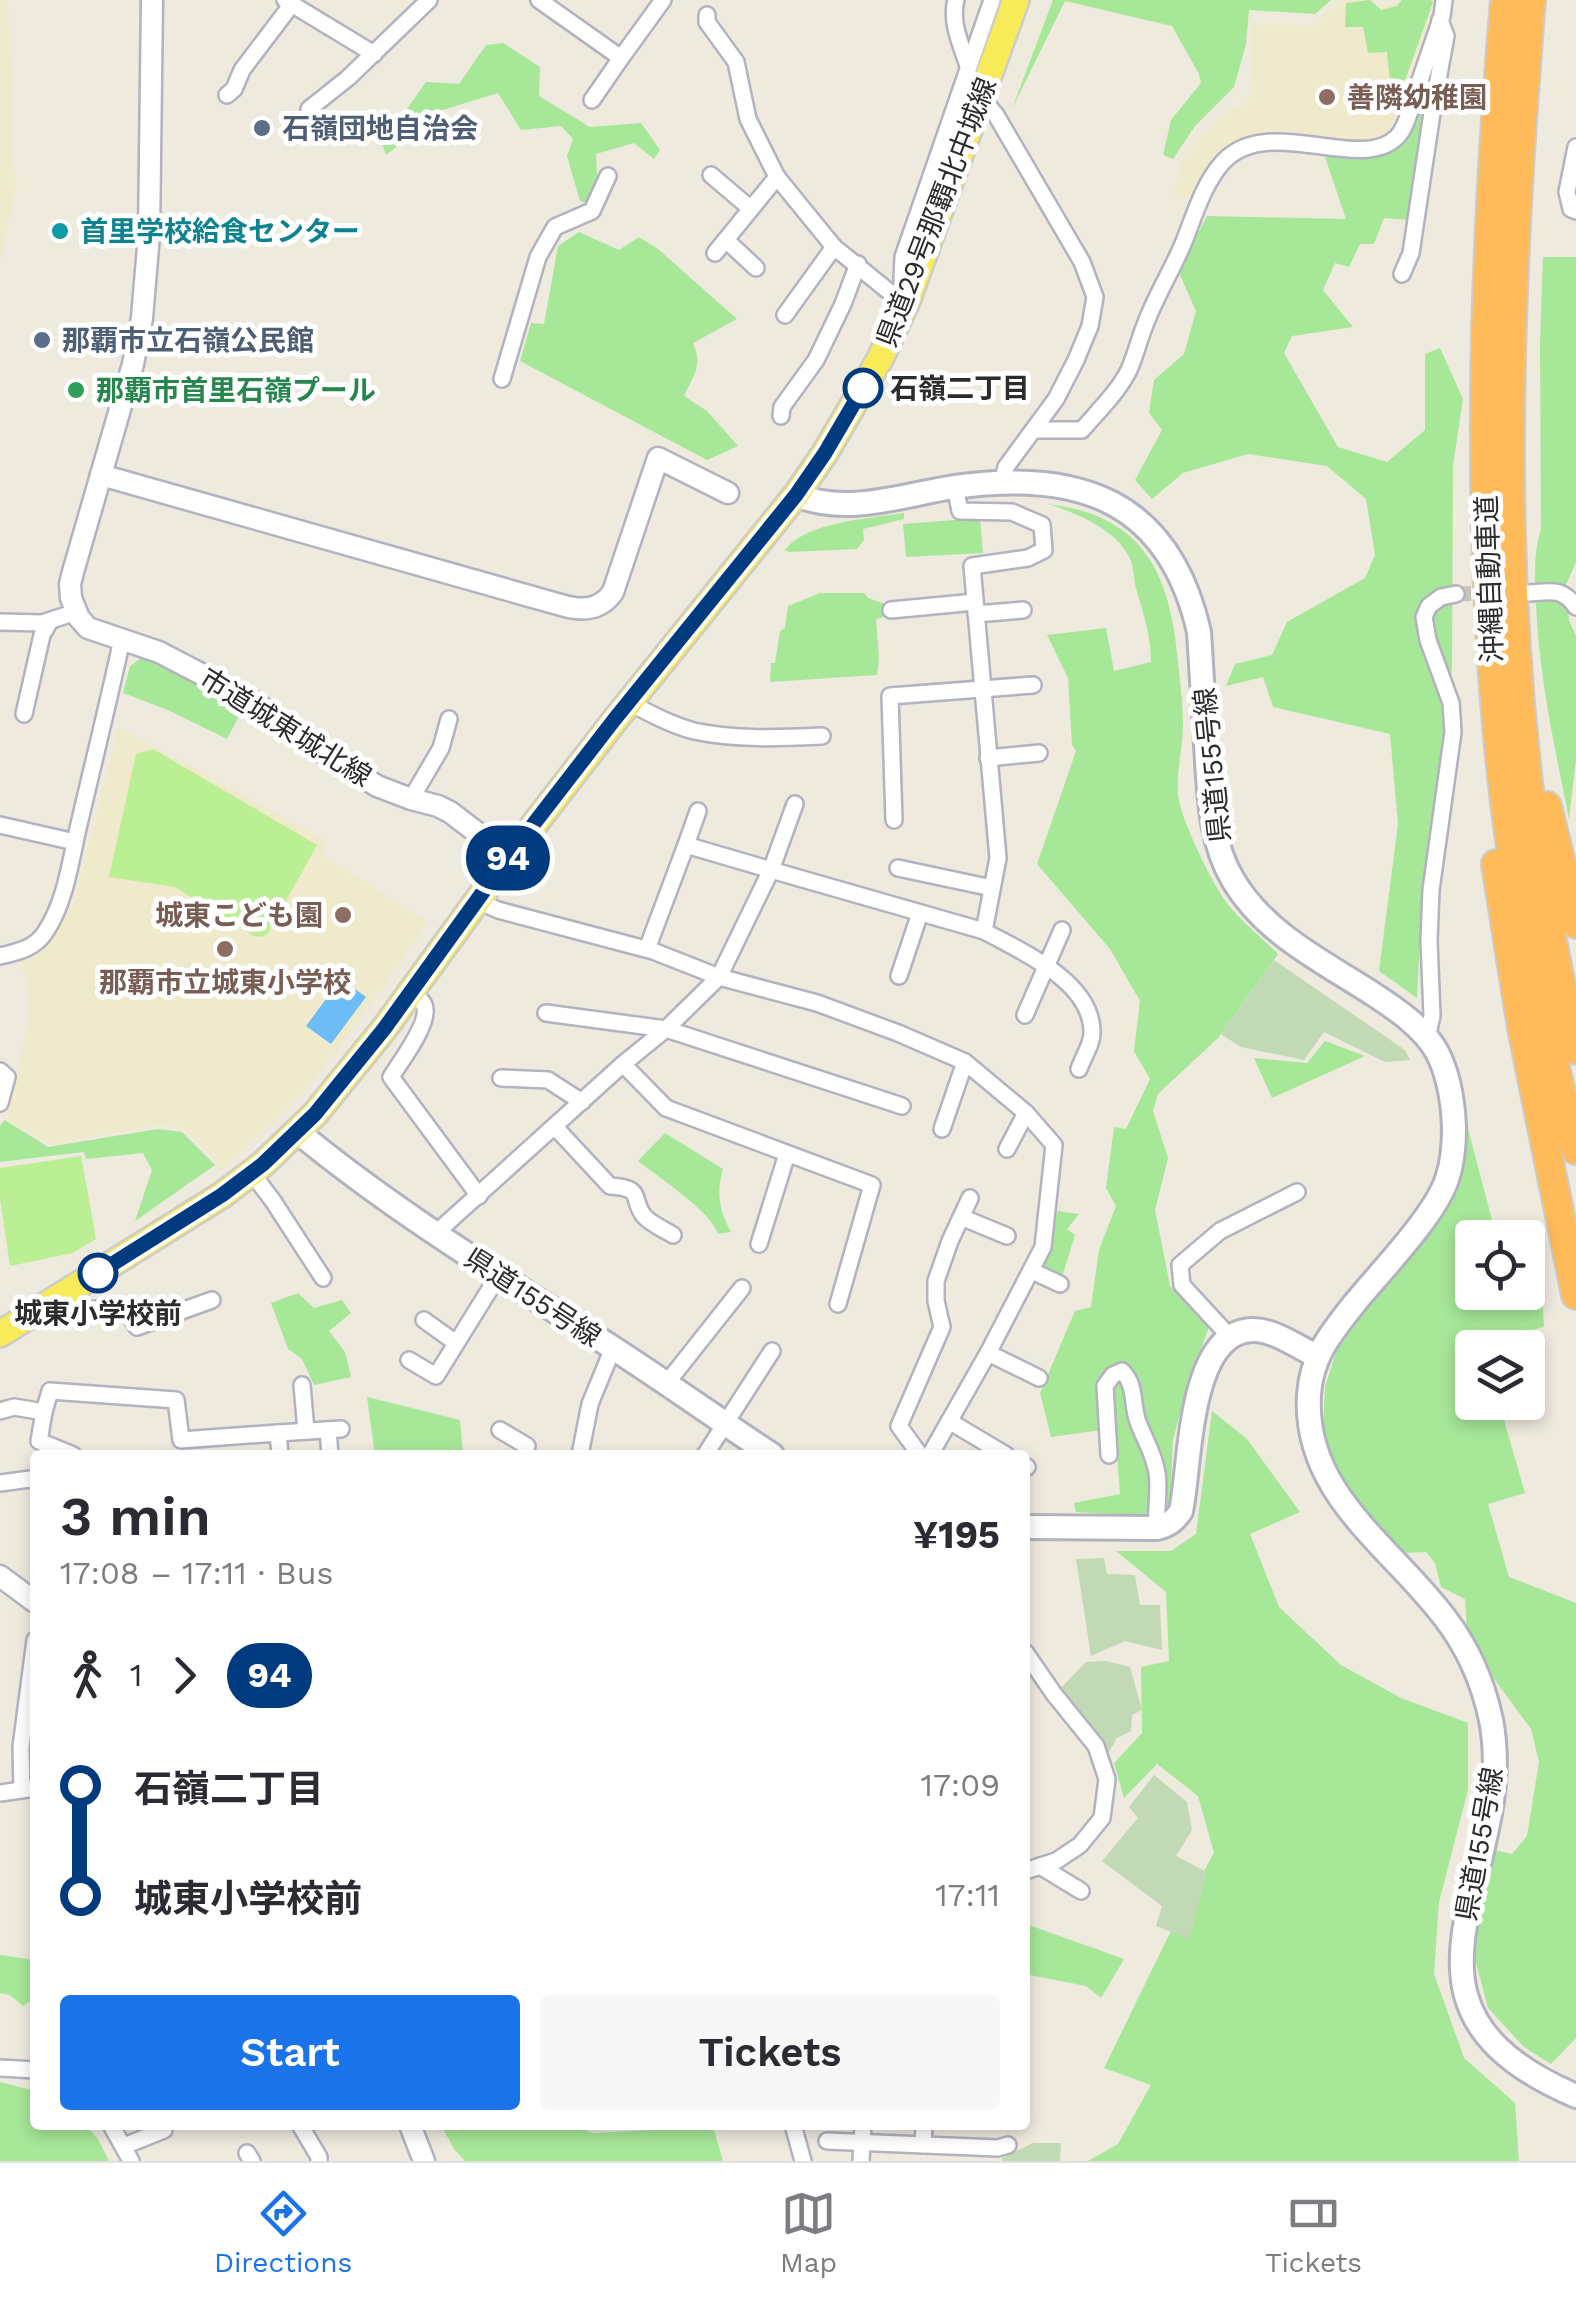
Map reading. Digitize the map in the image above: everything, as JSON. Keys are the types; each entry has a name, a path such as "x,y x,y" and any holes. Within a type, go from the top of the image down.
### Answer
{"highway":[{"name":"沖縄自動車道","path":"1505,0 1488,245 1484,412 1485,548 1492,674 1504,796 1525,928 1551,1057 1576,1150"},
{"name":"沖縄自動車道","path":"1531,0 1511,332 1512,575 1535,846 1576,1050"},
{"path":"1492,674 1488,794 1500,892 1522,1028 1576,1295"},
{"path":"1519,688 1576,924"}],"main road":[{"name":"県道29号那覇北中城線","path":"0,1334 190,1217 252,1173 298,1132 342,1082 628,702 796,495 880,359 907,301 1016,0"},
{"name":"県道155号線","path":"796,495 824,504 848,505 955,487 1033,482 1068,486 1123,509 1158,540 1173,561 1184,582 1199,632 1210,800 1220,853 1231,876 1275,930 1392,1006 1437,1052 1452,1105 1453,1154 1446,1182 1420,1223 1316,1356 1308,1406 1320,1464 1344,1506 1446,1618 1474,1664 1485,1694 1495,1757 1488,1818 1463,1936 1462,1979 1468,2001 1481,2030 1502,2053 1530,2074 1576,2096"},
{"name":"県道155号線","path":"298,1132 436,1234 765,1450"},
{"path":"1030,1527 1157,1528 1175,1520 1186,1489 1198,1397 1210,1360 1220,1346 1242,1331 1261,1331 1316,1356"}],"street":[{"path":"0,622 50,621 76,612 70,584 137,346 146,290 152,0"},
{"path":"309,108 348,78 429,0"},
{"path":"539,0 621,58"},
{"path":"592,100 664,0"},
{"path":"956,0 953,14 968,66"},
{"path":"907,301 902,257 992,0"},
{"path":"1035,430 1082,430 1108,401 1128,371 1210,179 1238,149 1280,142 1363,149 1397,138 1444,0"},
{"path":"226,95 234,89 242,70 288,2 374,54"},
{"path":"707,15 707,22 736,62 748,119 777,177 834,247 892,294 907,301"},
{"path":"1402,274 1411,253 1446,36 1440,20"},
{"path":"981,98 996,114 1082,262 1095,297 1090,326 1076,360 1056,399 1006,467 1002,482"},
{"path":"1576,147 1567,192 1571,209 1576,211"},
{"path":"502,379 538,256 555,227 592,211 608,176"},
{"path":"710,176 752,209"},
{"path":"756,268 721,247 777,177"},
{"path":"785,315 834,247"},
{"path":"781,416 782,407 816,360 858,264"},
{"path":"101,475 584,609 601,605 613,592 658,458 728,493"},
{"path":"955,487 960,510 1012,512 1042,525 1044,550 1028,558 972,566 998,858 984,931"},
{"path":"1529,592 1560,592 1576,607"},
{"path":"1427,1038 1432,1016 1431,890 1453,732 1451,703 1424,617 1441,597 1456,594"},
{"path":"892,610 1023,610"},
{"name":"市道城東城北線","path":"76,612 88,628 160,652 255,702 314,748 377,786 450,812 509,856"},
{"path":"24,714 42,636 50,621"},
{"path":"0,956 26,953 41,938 64,889 122,639"},
{"path":"894,820 890,696 1033,685"},
{"path":"628,702 692,730 751,737 822,736"},
{"path":"411,799 441,748 449,719"},
{"path":"988,758 1039,753"},
{"path":"436,1234 719,977 771,870 794,804"},
{"path":"647,949 698,811"},
{"path":"0,826 75,842"},
{"path":"686,845 984,931 1046,966 1074,988 1090,1016 1093,1035 1079,1068"},
{"path":"898,868 992,888"},
{"path":"478,900 498,910 647,949 719,977 817,1003 898,1033 965,1062 1026,1113 1054,1145 1043,1248 933,1450"},
{"path":"898,976 920,913"},
{"path":"1025,1015 1062,930"},
{"path":"410,992 423,1002 426,1012 419,1032 392,1077 479,1196"},
{"path":"546,1012 666,1029 902,1106"},
{"path":"942,1129 965,1062"},
{"path":"623,1064 666,1108 872,1185 838,1304"},
{"path":"0,1071 7,1077 0,1102"},
{"path":"501,1078 548,1080 582,1102"},
{"path":"1007,1149 1026,1113"},
{"path":"555,1127 610,1186 626,1186 637,1196 639,1221 673,1235"},
{"path":"759,1244 787,1154"},
{"path":"252,1173 323,1278"},
{"path":"1230,1337 1182,1285 1180,1265 1220,1231 1297,1192"},
{"path":"916,1450 899,1426 942,1327 936,1282 970,1198"},
{"path":"962,1218 1008,1236"},
{"path":"1032,1271 1060,1284"},
{"path":"409,1360 436,1376 498,1276"},
{"path":"666,1384 742,1288"},
{"path":"72,1290 86,1310 124,1307 137,1327 212,1300"},
{"path":"424,1320 456,1343"},
{"path":"581,1450 590,1404 613,1348"},
{"path":"708,1450 772,1351"},
{"path":"988,1354 1038,1378"},
{"path":"1110,1455 1104,1386 1112,1374 1122,1371 1131,1380 1138,1422 1158,1475 1157,1528"},
{"path":"302,1384 306,1431"},
{"path":"61,1450 39,1441 50,1391 176,1400 181,1440 198,1447 335,1429 331,1450"},
{"path":"0,1411 14,1407 44,1412"},
{"path":"950,1421 998,1450"},
{"path":"500,1430 524,1450"},
{"path":"278,1434 280,1450"},
{"path":"0,1483 30,1479"},
{"path":"2,1583 30,1599"},
{"path":"1030,1672 1096,1746 1107,1779 1102,1818 1080,1845 1056,1861 1033,1869"},
{"path":"0,1793 28,1789 20,1747 30,1676"},
{"path":"1033,1869 1081,1891"},
{"path":"0,2068 30,2070"},
{"path":"114,2130 128,2154 164,2130"},
{"path":"303,2130 319,2161"},
{"path":"412,2130 424,2161"},
{"path":"794,2130 803,2161"},
{"path":"861,2161 863,2130"},
{"path":"922,2145 924,2130"},
{"path":"827,2141 998,2148 1008,2145"}],"shaded area":[{"path":"0,0 8,0 15,191 0,264"},
{"name":"善隣幼稚園","path":"1341,0 1373,0 1380,5 1395,4 1398,0 1440,1 1389,132 1346,144 1315,138 1258,136 1232,146 1212,164 1197,197 1174,199 1180,165 1197,140 1222,116 1249,101 1252,24 1316,25"},
{"name":"那覇市立城東小学校","path":"119,727 327,841 321,854 428,922 312,1083 222,1171 183,1128 158,1125 50,1145 6,1119 12,1076 16,1075 29,1021 28,981 17,962 50,941 74,901"}],"green space":[{"path":"1053,0 1331,0 1315,14 1249,10 1246,44 1234,87 1195,126 1173,159 1163,155 1171,120 1201,83 1172,26 1065,1 1012,109"},
{"path":"1370,0 1381,10 1397,6 1402,0 1433,2 1393,114 1387,52 1368,53 1363,27 1345,27 1346,3"},
{"path":"503,43 540,67 539,96 590,127 641,123 660,150 654,159 634,143 596,154 597,176 590,204 580,201 567,156 573,139 561,126 521,130 498,93 443,110 386,155 382,144 426,82 459,84 486,45"},
{"path":"1425,89 1429,97 1410,220 1384,218 1374,244 1360,244 1349,267 1335,263 1323,290 1353,327 1292,336 1284,353 1338,447 1387,462 1425,430 1425,354 1440,348 1463,399 1453,465 1452,665 1447,726 1423,883 1417,998 1379,971 1398,824 1390,734 1273,707 1263,677 1226,686 1235,664 1272,655 1287,622 1365,578 1375,555 1366,499 1327,466 1248,454 1183,473 1152,499 1135,480 1162,430 1149,413 1154,380 1184,354 1196,311 1178,271 1207,216 1346,219 1325,157 1383,152 1407,136"},
{"path":"579,232 619,250 639,237 737,319 693,343 697,364 684,396 707,411 738,446 707,460 520,361 531,323 544,324 558,246"},
{"path":"1543,257 1576,257 1576,562 1566,585 1569,620 1576,636 1576,759 1569,819 1544,686 1536,605 1536,557 1541,529"},
{"path":"1048,504 1110,522 1132,538 1149,558 1170,609 1176,639 1183,719 1178,786 1184,817 1224,899 1278,954 1218,1038 1158,1094 1153,1111 1168,1158 1155,1210 1170,1286 1209,1327 1173,1440 1170,1506 1144,1516 1076,1512 1074,1503 1120,1494 1115,1430 1051,1437 1040,1393 1075,1311 1091,1307 1099,1250 1116,1206 1106,1188 1114,1127 1126,1129 1150,1079 1134,1051 1140,1001 1110,949 1037,864 1076,751 1072,745 1068,678 1047,635 1106,628 1114,671 1151,662 1148,635 1125,550 1096,524"},
{"path":"904,513 904,519 863,529 864,540 857,549 785,550 823,527"},
{"path":"980,518 983,553 906,557 903,524"},
{"path":"820,593 864,593 888,605 888,616 876,619 877,675 770,682 771,663 775,663 788,606"},
{"path":"141,658 244,707 227,739 123,693 130,666"},
{"path":"153,749 317,845 268,933 262,937 254,936 175,887 109,877 136,754"},
{"path":"1274,960 1405,1050 1410,1060 1385,1062 1324,1032 1304,1060 1241,1047 1221,1034"},
{"path":"1325,1041 1365,1056 1272,1098 1254,1058 1307,1063"},
{"path":"5,1120 48,1147 158,1129 182,1132 215,1165 135,1221 152,1170 143,1153 86,1159 84,1152 0,1162 0,1125"},
{"path":"1466,1121 1492,1220 1455,1220 1455,1310 1543,1310 1544,1327 1455,1330 1455,1420 1504,1420 1525,1493 1488,1504 1509,1577 1576,1603 1576,2038 1551,2064 1524,2047 1488,2008 1475,1959 1477,1912 1494,1850 1512,1854 1527,1836 1539,1762 1531,1729 1467,1633 1465,1599 1441,1587 1435,1563 1426,1552 1403,1553 1360,1509 1338,1477 1323,1429 1325,1387 1339,1342 1456,1180 1465,1150"},
{"path":"665,1133 723,1169 720,1201 731,1232 718,1234 695,1205 638,1161"},
{"path":"81,1156 96,1239 73,1253 10,1266 0,1198 0,1168"},
{"path":"1058,1211 1079,1214 1067,1229 1075,1235 1062,1277 1044,1271 1041,1265"},
{"path":"298,1293 314,1308 342,1300 351,1313 329,1331 345,1352 351,1377 314,1385 302,1359 288,1349 271,1303"},
{"path":"367,1397 460,1420 463,1450 374,1450"},
{"path":"1212,1411 1247,1439 1300,1512 1250,1534 1279,1607 1341,1665 1401,1698 1468,1723 1468,1790 1439,1902 1434,1974 1464,2058 1515,2103 1519,2161 1088,2161 1118,2144 1151,2085 1104,2068 1214,1853 1198,1796 1157,1764 1124,1798 1114,1763 1142,1733 1141,1667 1169,1661 1166,1592 1116,1551 1171,1551 1196,1534"},
{"path":"1104,1558 1107,1574 1135,1575 1140,1605 1160,1605 1162,1650 1125,1641 1091,1656 1076,1559"},
{"path":"1106,1661 1130,1667 1142,1710 1132,1715 1131,1731 1117,1738 1106,1757 1059,1690 1086,1662"},
{"path":"1154,1775 1187,1802 1192,1830 1176,1856 1207,1872 1190,1939 1156,1926 1162,1906 1102,1861 1138,1818 1129,1807"},
{"path":"1030,1925 1124,1959 1101,1998 1086,1986 1030,1975"},
{"path":"0,1955 30,1959 30,2001 23,2006 10,1995 0,1993"},
{"path":"0,2082 30,2090 30,2130 90,2130 109,2161 0,2161"},
{"path":"444,2130 592,2133 714,2130 723,2161 465,2161"},
{"path":"1033,2143 1061,2143 1060,2161 1002,2161 1002,2158"}],"water":[{"path":"315,965 323,968 323,984 315,987 307,984 304,976 307,968"},
{"path":"341,979 366,997 331,1044 306,1026"}],"tunnel":[{"path":"1456,594 1495,593"}],"bus line":[{"name":"94","path":"98,1273 222,1195 263,1164 315,1114 384,1029 509,856 614,720 796,495 863,388"}],"place":[{"name":"善隣幼稚園","path":"1327,97"},
{"name":"石嶺団地自治会","path":"262,128"},
{"name":"首里学校給食センター","path":"60,231"},
{"name":"那覇市立石嶺公民館","path":"42,340"},
{"name":"石嶺二丁目","path":"863,388"},
{"name":"那覇市首里石嶺プール","path":"76,390"},
{"name":"城東こども園","path":"343,915"},
{"name":"那覇市立城東小学校","path":"225,949"},
{"name":"城東小学校前","path":"98,1273"}]}
